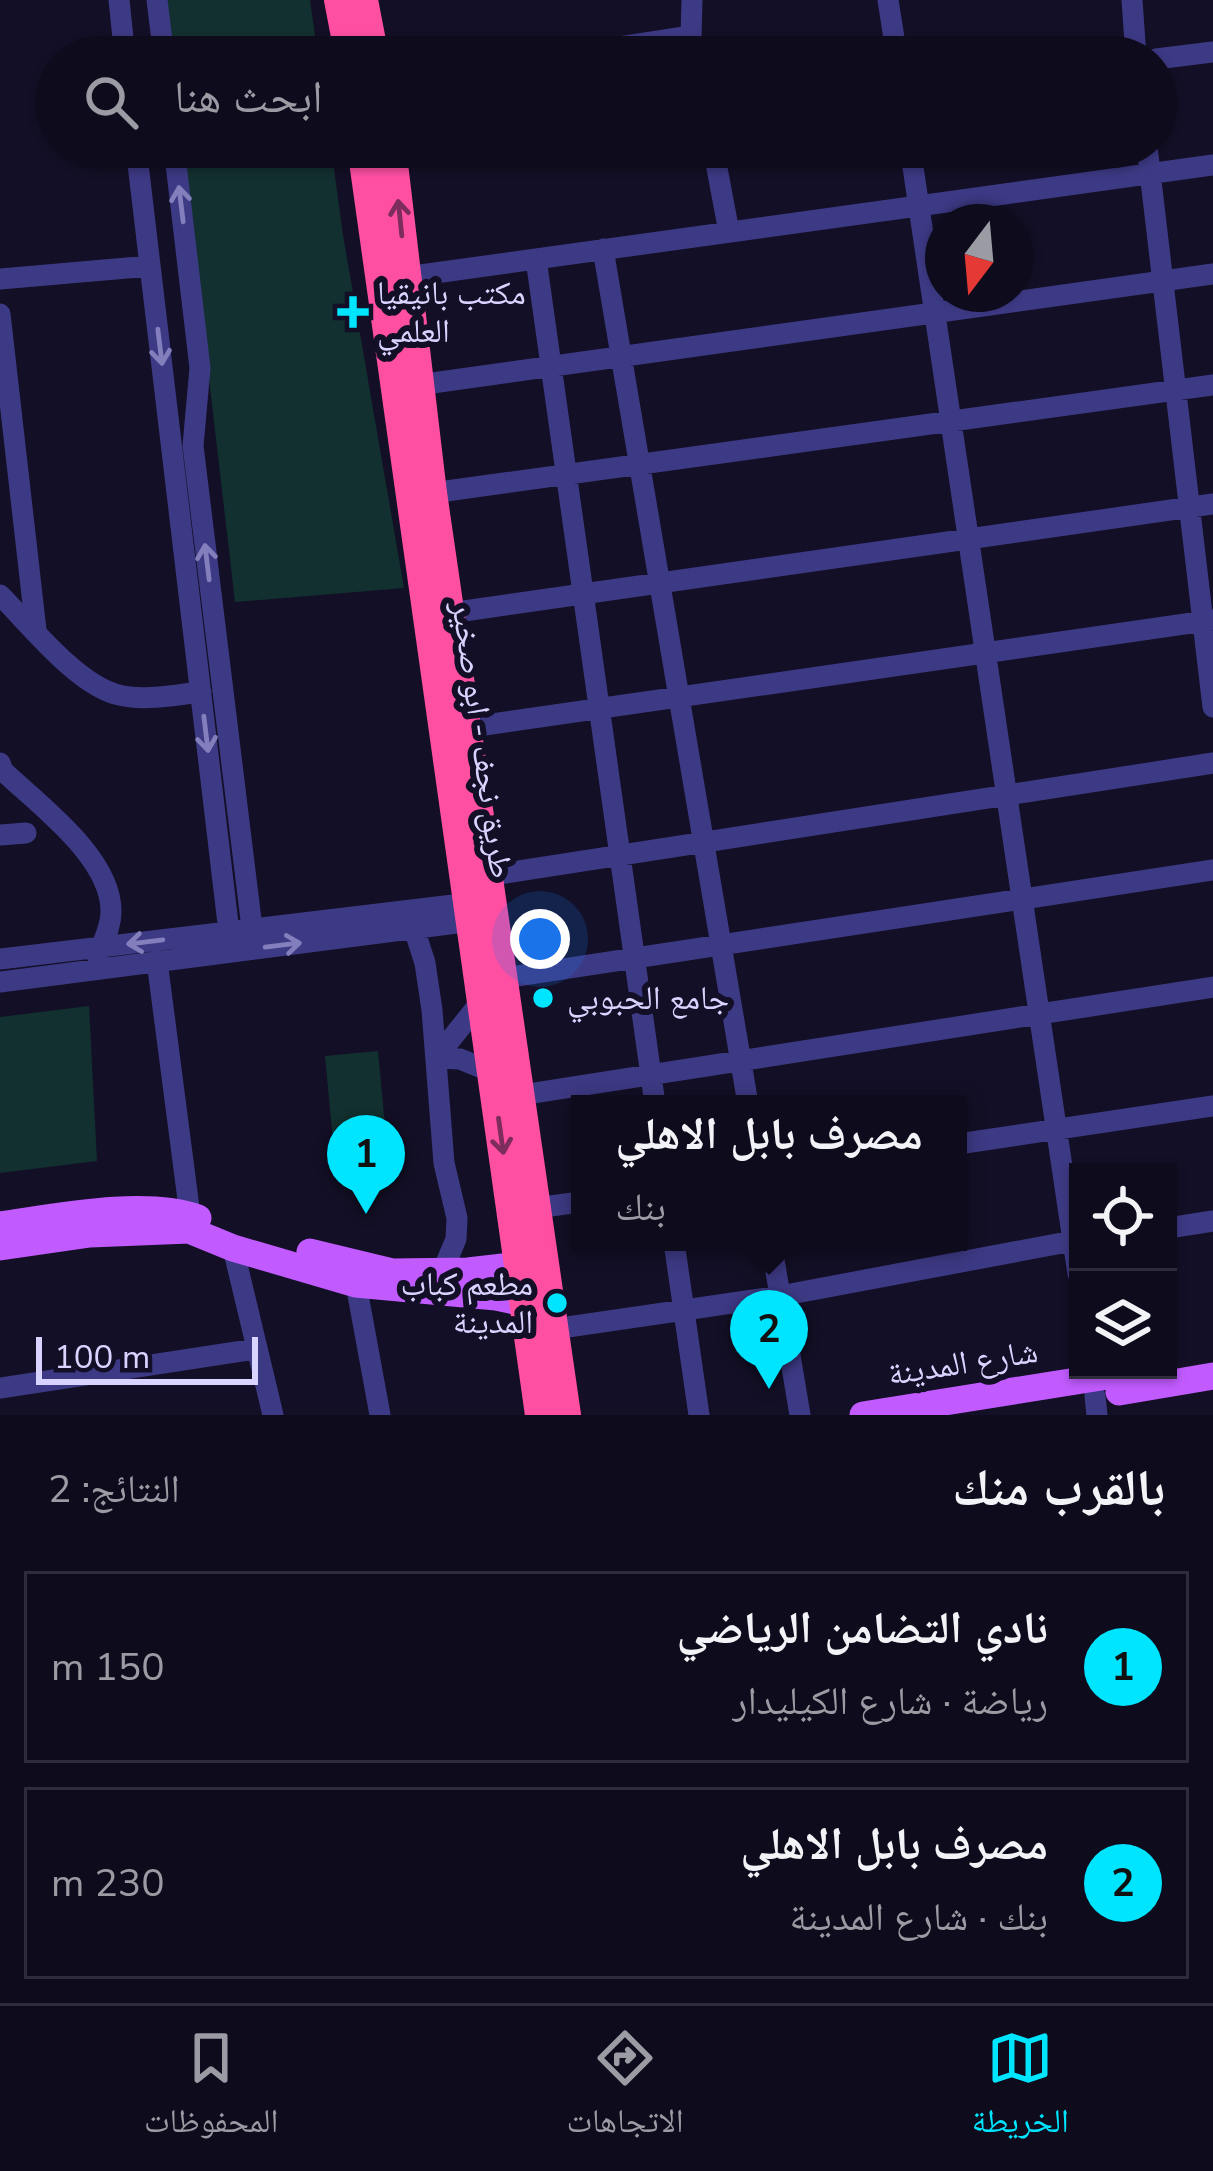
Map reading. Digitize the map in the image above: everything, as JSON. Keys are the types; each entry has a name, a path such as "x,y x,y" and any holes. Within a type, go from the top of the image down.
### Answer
{"highway":[{"path":"339,0 346,36"},
{"path":"363,0 370,36"},
{"name":"طريق نجف - ابو صخير","path":"379,168 471,912 521,1095 566,1415"},
{"name":"طريق نجف - ابو صخير","path":"380,168 406,277 431,494 488,876 492,1072 540,1415"}],"main road":[{"path":"0,1225 94,1212 160,1211 356,1284 524,1303"},
{"path":"0,1247 190,1222"},
{"path":"229,1238 393,1272 518,1265"},
{"path":"1177,1365 1213,1359"},
{"name":"شارع المدينة","path":"863,1415 1213,1376"},
{"name":"شارع المدينة","path":"979,1415 1095,1390"}],"street":[{"path":"118,0 122,36"},
{"path":"157,0 161,36"},
{"path":"692,0 693,36"},
{"path":"888,0 894,36"},
{"path":"1132,0 1135,36"},
{"path":"1177,56 1213,52"},
{"path":"406,277 1213,165"},
{"path":"138,168 150,266 183,447 240,930"},
{"path":"176,168 200,368 183,447 201,692 240,930"},
{"path":"717,168 730,232"},
{"path":"913,168 1069,1205"},
{"path":"1149,168 1189,507 1208,620 1213,707"},
{"path":"603,249 746,1095"},
{"path":"536,259 654,1095"},
{"path":"0,280 150,266"},
{"path":"418,385 1213,274"},
{"path":"0,314 36,630"},
{"path":"431,494 1213,385"},
{"path":"450,613 1213,504"},
{"path":"0,595 76,673 115,694 155,697 201,692"},
{"path":"464,728 1208,620"},
{"path":"488,876 1213,763"},
{"path":"1,768 70,834 107,883 111,912 101,958"},
{"path":"0,836 26,833"},
{"path":"436,1058 493,988 634,958 1213,870"},
{"path":"0,959 157,961 471,912"},
{"path":"0,982 240,930 411,919"},
{"path":"411,919 424,964 444,1163 457,1218 456,1239 443,1270"},
{"path":"157,961 190,1222"},
{"path":"521,1095 1213,988"},
{"path":"436,1058 460,1059 492,1072"},
{"path":"967,1143 1213,1106"},
{"path":"536,1208 571,1203"},
{"path":"1177,1227 1213,1221"},
{"path":"229,1238 273,1415"},
{"path":"554,1329 780,1296 1069,1241"},
{"path":"675,1251 699,1415"},
{"path":"772,1251 800,1415"},
{"path":"356,1284 380,1415"},
{"path":"0,1388 256,1348"}],"green space":[{"path":"166,0 310,0 315,36 170,36"},
{"path":"184,168 334,168 404,588 235,602"},
{"path":"89,1006 97,1161 0,1173 0,1017"},
{"path":"378,1051 387,1147 334,1152 325,1056"}],"place":[{"name":"مكتب بانيقيا العلمي","path":"353,312"},
{"name":"جامع الحبوبي","path":"543,998"},
{"name":"نادي التضامن الرياضي","path":"366,1214"},
{"name":"مطعم كباب المدينة","path":"557,1303"},
{"name":"مصرف بابل الاهلي","path":"769,1389"}]}
